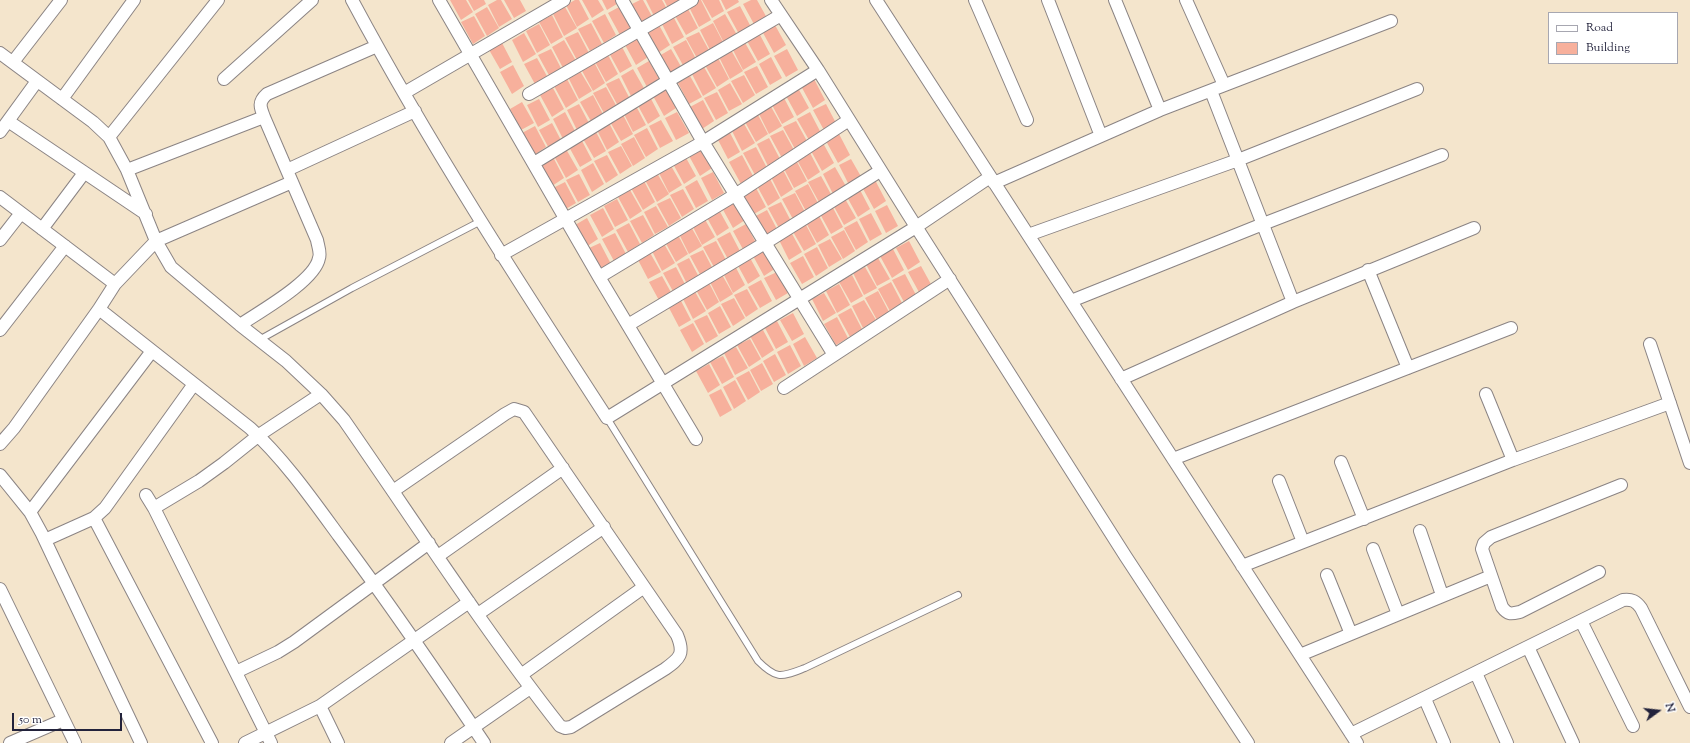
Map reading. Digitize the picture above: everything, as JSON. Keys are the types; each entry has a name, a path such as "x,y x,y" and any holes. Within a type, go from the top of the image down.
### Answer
{"street":[{"path":"12,62 61,0"},
{"path":"62,99 134,0"},
{"path":"109,137 218,0"},
{"path":"224,79 312,0"},
{"path":"352,0 404,93 480,221 607,418 992,180 1101,136 1160,110 1391,22"},
{"path":"439,0 599,277 696,439"},
{"path":"404,93 470,53 564,0"},
{"path":"622,0 703,142 834,355"},
{"path":"529,94 692,0"},
{"path":"771,0 818,70 880,171 1126,557 1248,743"},
{"path":"876,0 1354,739 1425,698 1623,600 1630,599 1637,602 1690,707"},
{"path":"975,0 1027,120"},
{"path":"1048,0 1101,136"},
{"path":"1115,0 1160,110"},
{"path":"1186,0 1224,86"},
{"path":"534,163 668,81 781,15"},
{"path":"240,325 291,291 308,277 317,266 320,257 317,240 264,117 260,106 262,99 267,94 377,46"},
{"path":"0,53 93,122 109,137 127,170 156,241 171,267 240,325 286,361 321,394 344,420 469,602 530,688 560,726 565,728 572,727 676,660 681,653 681,645 677,635 524,412 514,409 393,491"},
{"path":"501,255 703,142 818,70"},
{"path":"0,132 37,81"},
{"path":"1028,235 1238,160 1417,88"},
{"path":"1211,91 1293,302"},
{"path":"287,170 415,111"},
{"path":"127,170 264,117"},
{"path":"599,277 735,195 849,120"},
{"path":"8,121 146,215"},
{"path":"1071,302 1263,224 1442,155"},
{"path":"628,325 766,243 880,171"},
{"path":"42,229 84,173"},
{"path":"0,444 14,428 99,309 115,284 156,241 292,182"},
{"path":"0,197 115,284"},
{"path":"0,240 21,213"},
{"path":"1122,379 1293,302 1368,270 1474,228"},
{"path":"0,330 65,246"},
{"path":"1368,270 1408,368"},
{"path":"784,388 950,279"},
{"path":"99,309 258,435 308,493 415,640 484,743"},
{"path":"1173,459 1511,328"},
{"path":"1650,344 1690,463"},
{"path":"30,512 152,351"},
{"path":"45,540 94,518 105,508 194,384"},
{"path":"154,508 199,481 258,435 321,394"},
{"path":"1486,394 1513,460"},
{"path":"1242,566 1513,460 1670,403"},
{"path":"1341,462 1364,518"},
{"path":"438,556 563,468"},
{"path":"0,475 30,512 45,540 141,743"},
{"path":"1279,481 1303,542"},
{"path":"1599,572 1520,612 1512,614 1506,612 1502,606 1482,549 1484,543 1491,536 1621,485"},
{"path":"146,495 154,508 269,738"},
{"path":"94,518 212,743"},
{"path":"478,614 604,527"},
{"path":"1420,531 1442,595"},
{"path":"236,672 278,652 429,543"},
{"path":"1373,549 1398,614"},
{"path":"1327,575 1351,634"},
{"path":"1300,655 1491,576"},
{"path":"521,675 644,587"},
{"path":"0,589 75,743"},
{"path":"245,743 269,738 320,706 469,602"},
{"path":"1581,621 1633,726"},
{"path":"1528,647 1573,743"},
{"path":"1476,673 1507,743"},
{"path":"450,743 474,728 530,688"},
{"path":"1425,698 1444,743"},
{"path":"320,706 338,743"},
{"path":"10,743 63,720"}],"lane":[{"path":"259,340 352,288 480,221"},
{"path":"607,418 758,662 770,673 785,676 958,595"}],"building":[{"path":"450,0 466,0 473,12 461,20"},
{"path":"468,0 484,0 486,4 474,11"},
{"path":"497,0 501,0 512,19 499,27 488,5"},
{"path":"504,0 520,0 526,11 514,18"},
{"path":"575,0 579,0 589,19 577,27 566,5"},
{"path":"582,0 598,0 604,10 592,18"},
{"path":"602,0 619,0 620,2 607,10"},
{"path":"643,0 654,20 641,27 630,5"},
{"path":"646,0 662,0 668,11 655,18"},
{"path":"664,0 680,0 669,10"},
{"path":"701,0 711,20 699,27 688,5"},
{"path":"702,0 719,0 724,11 712,18"},
{"path":"721,0 738,0 739,2 726,10"},
{"path":"751,0 757,0 767,18 755,26 743,4"},
{"path":"621,6 632,27 620,35 608,13"},
{"path":"740,6 751,27 739,34 727,12"},
{"path":"487,7 499,28 487,36 475,14"},
{"path":"565,7 577,28 564,36 553,14"},
{"path":"687,7 698,28 686,35 674,14"},
{"path":"605,14 616,35 604,43 592,21"},
{"path":"725,14 737,35 724,43 713,21"},
{"path":"552,15 563,37 551,44 539,22"},
{"path":"474,16 485,36 473,44 461,22"},
{"path":"673,16 684,37 672,44 661,22"},
{"path":"591,23 602,44 590,51 578,29"},
{"path":"713,23 724,44 711,52 700,30"},
{"path":"539,24 550,45 537,53 526,31"},
{"path":"659,25 670,45 658,53 646,31"},
{"path":"775,25 786,45 774,53 762,31"},
{"path":"578,32 589,53 577,60 565,38"},
{"path":"699,32 710,52 698,60 686,38"},
{"path":"524,33 536,54 523,62 512,40"},
{"path":"759,33 770,54 758,61 746,39"},
{"path":"637,37 648,57 636,65 624,43"},
{"path":"564,40 576,61 563,68 552,47"},
{"path":"686,40 697,61 685,69 673,47"},
{"path":"501,41 512,62 500,69 488,48"},
{"path":"744,41 756,62 743,70 732,48"},
{"path":"621,45 632,66 620,73 608,51"},
{"path":"551,49 562,70 550,77 538,55"},
{"path":"671,49 683,70 670,77 659,56"},
{"path":"787,49 798,70 786,77 774,56"},
{"path":"731,50 743,71 730,79 719,57"},
{"path":"607,53 618,74 606,82 594,60"},
{"path":"771,57 782,78 770,85 759,64"},
{"path":"537,58 548,78 536,86 524,64"},
{"path":"718,58 729,79 717,87 705,65"},
{"path":"649,61 661,82 648,89 637,68"},
{"path":"594,62 605,83 593,91 581,69"},
{"path":"513,65 524,86 512,94 500,72"},
{"path":"757,66 768,87 756,94 744,72"},
{"path":"704,67 716,88 703,96 692,74"},
{"path":"633,69 645,90 632,98 621,76"},
{"path":"580,71 592,91 579,99 568,77"},
{"path":"744,75 755,95 743,103 731,81"},
{"path":"690,76 702,97 689,104 678,83"},
{"path":"619,78 630,99 618,106 606,84"},
{"path":"567,79 578,100 566,108 554,86"},
{"path":"814,79 825,100 813,108 801,86"},
{"path":"730,83 742,104 729,111 718,90"},
{"path":"606,87 617,107 605,115 593,93"},
{"path":"665,87 676,108 664,116 652,94"},
{"path":"553,88 564,109 552,117 540,95"},
{"path":"798,88 809,108 797,116 785,94"},
{"path":"717,92 728,113 716,120 704,98"},
{"path":"593,95 604,116 592,123 580,102"},
{"path":"649,95 660,116 648,124 636,102"},
{"path":"783,96 794,117 782,124 771,103"},
{"path":"539,99 550,120 538,127 527,105"},
{"path":"703,100 714,121 702,129 690,107"},
{"path":"522,102 534,123 521,130 510,109"},
{"path":"579,104 590,125 578,132 567,110"},
{"path":"635,104 646,125 633,132 622,110"},
{"path":"826,104 837,125 825,132 813,110"},
{"path":"770,105 782,126 769,134 758,112"},
{"path":"565,112 576,133 564,141 553,119"},
{"path":"677,112 689,133 676,140 665,118"},
{"path":"810,112 821,133 809,140 797,119"},
{"path":"622,113 633,134 621,141 609,120"},
{"path":"757,113 768,134 756,142 744,120"},
{"path":"661,120 673,141 660,148 649,126"},
{"path":"608,121 619,142 607,150 596,128"},
{"path":"796,121 807,141 795,149 783,127"},
{"path":"743,122 755,143 742,151 731,129"},
{"path":"552,123 563,144 551,152 539,130"},
{"path":"535,126 546,147 534,155 522,133"},
{"path":"647,128 658,149 646,157 634,135"},
{"path":"595,130 606,151 594,158 582,137"},
{"path":"783,130 794,150 782,158 770,136"},
{"path":"729,131 740,152 728,159 717,138"},
{"path":"839,134 850,155 838,163 826,141"},
{"path":"634,137 645,158 633,166 621,144"},
{"path":"769,138 780,159 768,166 757,144"},
{"path":"581,139 592,160 580,167 568,145"},
{"path":"823,143 834,163 822,171 810,149"},
{"path":"621,146 632,166 620,174 608,152"},
{"path":"756,147 767,168 755,175 743,153"},
{"path":"701,148 712,168 700,176 688,154"},
{"path":"566,149 578,170 566,178 554,156"},
{"path":"809,151 820,172 808,180 796,158"},
{"path":"607,155 618,175 606,183 594,161"},
{"path":"742,155 753,176 741,184 729,162"},
{"path":"685,156 696,176 684,184 672,162"},
{"path":"553,157 564,178 552,186 540,164"},
{"path":"851,159 863,180 850,187 839,165"},
{"path":"796,160 807,181 794,188 783,167"},
{"path":"593,163 604,184 592,192 581,170"},
{"path":"670,164 682,185 669,193 658,171"},
{"path":"835,167 847,188 834,196 823,174"},
{"path":"782,168 793,189 781,197 770,175"},
{"path":"713,172 724,193 712,200 701,178"},
{"path":"657,173 669,194 657,202 645,180"},
{"path":"579,174 590,195 578,202 566,180"},
{"path":"821,176 832,196 820,204 808,182"},
{"path":"769,177 780,198 768,206 756,184"},
{"path":"697,180 708,201 696,208 685,187"},
{"path":"875,180 886,201 874,209 862,187"},
{"path":"644,181 655,202 643,210 631,188"},
{"path":"565,182 576,203 564,210 553,188"},
{"path":"808,184 819,205 807,213 795,191"},
{"path":"755,186 766,207 754,214 742,192"},
{"path":"859,188 870,209 858,217 846,195"},
{"path":"683,189 694,209 682,217 670,195"},
{"path":"630,190 642,211 630,219 618,197"},
{"path":"795,193 806,214 794,221 782,199"},
{"path":"844,197 856,218 844,225 832,203"},
{"path":"670,198 681,218 669,226 657,204"},
{"path":"617,199 628,220 615,227 604,206"},
{"path":"734,200 745,220 733,228 721,206"},
{"path":"781,202 792,223 780,230 768,208"},
{"path":"887,205 898,226 886,233 875,211"},
{"path":"656,206 668,227 655,234 644,212"},
{"path":"832,206 843,227 831,234 819,212"},
{"path":"603,208 614,229 602,237 590,215"},
{"path":"718,208 729,228 717,236 705,214"},
{"path":"767,210 778,231 766,239 754,217"},
{"path":"871,213 882,234 870,241 859,219"},
{"path":"818,214 829,235 817,243 805,221"},
{"path":"643,215 654,235 642,243 630,221"},
{"path":"703,216 715,237 702,245 691,223"},
{"path":"587,218 598,239 586,247 575,225"},
{"path":"857,221 868,242 856,250 844,228"},
{"path":"629,223 640,244 628,252 616,230"},
{"path":"805,223 816,244 804,251 792,230"},
{"path":"746,224 757,245 745,253 733,231"},
{"path":"690,225 702,246 689,254 678,232"},
{"path":"844,230 855,251 843,259 831,237"},
{"path":"730,232 741,253 729,261 717,239"},
{"path":"791,232 802,252 789,260 778,238"},
{"path":"615,233 626,254 614,261 602,239"},
{"path":"677,233 688,254 676,262 664,240"},
{"path":"830,239 842,259 829,267 818,245"},
{"path":"716,241 727,262 715,269 703,247"},
{"path":"909,241 920,262 908,270 896,248"},
{"path":"663,242 675,263 662,271 651,249"},
{"path":"600,243 611,264 598,271 587,249"},
{"path":"765,247 776,268 764,276 752,254"},
{"path":"817,247 828,268 816,276 804,254"},
{"path":"893,249 904,270 892,278 880,256"},
{"path":"703,250 714,271 702,278 690,256"},
{"path":"649,251 661,272 648,279 637,258"},
{"path":"749,256 760,276 748,284 736,262"},
{"path":"803,256 814,277 802,284 790,263"},
{"path":"689,258 700,279 688,286 677,264"},
{"path":"878,258 890,279 877,286 866,264"},
{"path":"734,264 745,285 733,293 722,271"},
{"path":"921,266 932,286 920,294 908,272"},
{"path":"676,267 687,288 675,295 663,273"},
{"path":"865,267 877,288 864,295 853,273"},
{"path":"777,272 788,293 776,300 764,278"},
{"path":"721,273 733,294 720,302 709,280"},
{"path":"905,274 916,295 904,302 892,280"},
{"path":"852,275 863,296 851,303 839,282"},
{"path":"662,276 673,296 661,304 649,282"},
{"path":"761,280 772,301 760,308 748,287"},
{"path":"708,281 719,302 707,310 695,288"},
{"path":"891,282 902,303 890,311 878,289"},
{"path":"839,284 850,305 837,313 826,291"},
{"path":"747,289 758,309 746,317 734,295"},
{"path":"694,290 706,311 693,319 682,297"},
{"path":"878,291 889,312 877,320 865,298"},
{"path":"824,293 836,313 823,321 812,299"},
{"path":"734,298 745,318 733,326 721,304"},
{"path":"680,299 691,320 679,327 668,306"},
{"path":"864,300 876,320 863,328 852,306"},
{"path":"720,306 731,327 719,334 708,313"},
{"path":"851,308 862,329 850,337 838,315"},
{"path":"793,313 804,334 792,341 780,320"},
{"path":"707,315 718,336 706,343 694,321"},
{"path":"837,317 848,338 836,345 824,324"},
{"path":"777,321 788,342 776,349 765,328"},
{"path":"693,323 704,344 692,352 680,330"},
{"path":"763,330 774,350 762,358 750,336"},
{"path":"805,337 817,358 804,366 793,344"},
{"path":"750,339 761,359 749,367 737,345"},
{"path":"790,345 801,366 788,374 777,352"},
{"path":"736,347 748,368 735,375 724,353"},
{"path":"775,354 786,375 774,382 763,361"},
{"path":"723,356 734,377 722,384 710,362"},
{"path":"762,363 773,384 761,391 750,370"},
{"path":"709,364 720,385 708,393 696,371"},
{"path":"749,371 760,392 748,400 736,378"},
{"path":"735,380 746,401 734,409 723,387"},
{"path":"721,389 732,410 720,417 709,395"}]}
